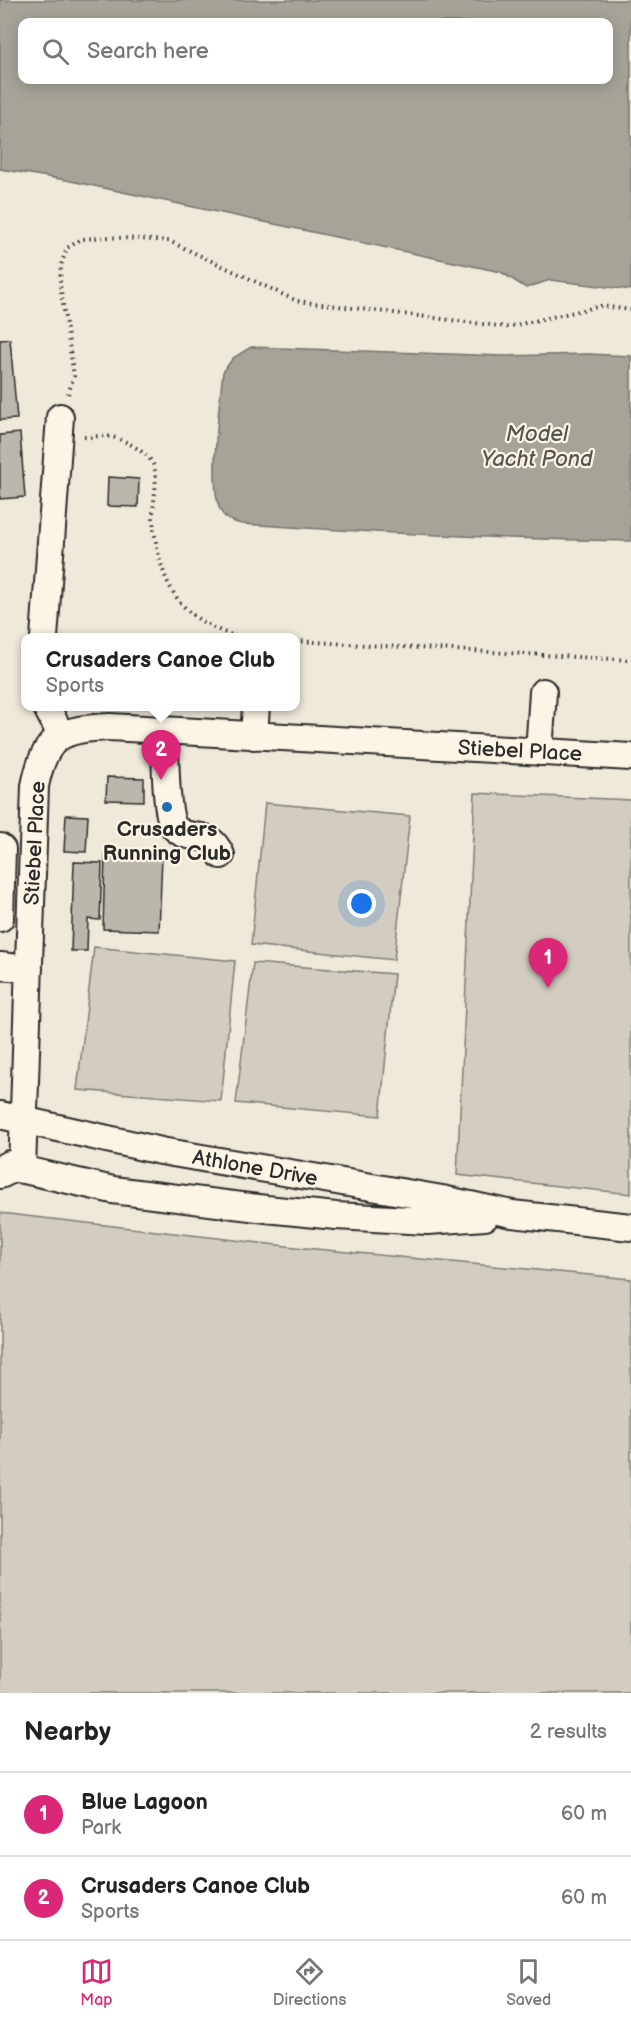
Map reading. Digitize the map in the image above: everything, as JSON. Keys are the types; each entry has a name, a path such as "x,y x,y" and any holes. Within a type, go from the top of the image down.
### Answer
{"street":[{"path":"44,633 59,428"},
{"path":"539,752 543,692"},
{"path":"49,711 61,735"},
{"path":"254,736 256,711"},
{"name":"Stiebel Place","path":"8,1168 29,969 35,786 39,765 49,746 61,735 84,728 110,727 631,758"},
{"path":"165,730 169,819 173,827 181,832 208,838 216,845 221,855"},
{"path":"0,847 2,849 0,918"},
{"path":"0,966 29,969"},
{"name":"Athlone Drive","path":"12,1118 160,1151 442,1199 512,1214 631,1227"},
{"name":"Athlone Drive","path":"8,1168 113,1190 336,1216 428,1221 512,1214"}],"path":[{"path":"228,633 211,627 196,618 170,590 161,567 153,524 154,465 148,458 118,438 59,428 74,376 60,285 61,265 68,249 82,240 106,237 169,241 297,301 507,327 601,306 631,310"},
{"path":"300,641 631,660"}],"shaded area":[{"path":"475,793 631,800 631,1194 457,1175"},
{"path":"265,803 410,816 394,960 251,945"},
{"path":"94,947 235,961 221,1101 77,1090"},
{"path":"253,963 394,974 380,1116 236,1103"},
{"path":"0,1213 295,1247 631,1279 631,1693 0,1693"}],"water":[{"path":"0,0 631,0 631,290 550,280 526,288 501,272 66,180 0,169"},
{"name":"Model Yacht Pond","path":"251,347 503,356 588,354 631,356 631,541 388,533 242,524 231,520 222,513 215,486 217,423 223,372 233,358"}],"building":[{"path":"10,339 17,419 0,420 0,340"},
{"path":"20,433 25,497 0,499 0,435"},
{"path":"108,477 139,479 138,507 107,506"},
{"path":"107,777 144,778 144,801 106,800"},
{"path":"66,815 88,816 86,852 64,851"},
{"path":"105,854 162,856 159,931 103,929"},
{"path":"74,862 102,863 100,920 88,919 87,951 71,951"}],"place":[{"name":"Crusaders Canoe Club","path":"161,780"},
{"name":"Crusaders Running Club","path":"167,807"},
{"name":"Blue Lagoon","path":"548,988"}]}
